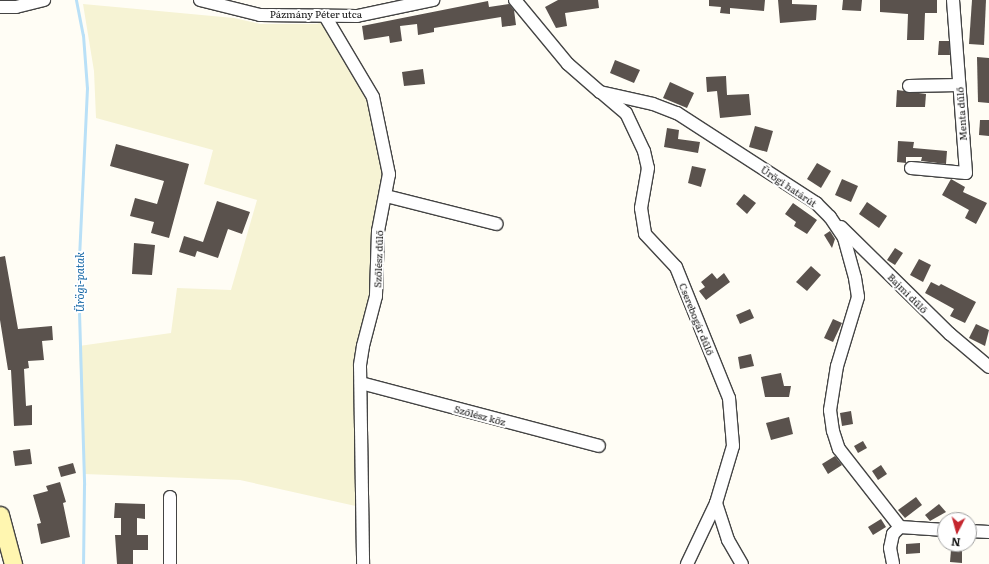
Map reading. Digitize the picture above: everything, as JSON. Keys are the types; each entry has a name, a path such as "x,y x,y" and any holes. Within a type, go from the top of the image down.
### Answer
{"main road":[{"path":"0,515 13,564"}],"street":[{"path":"0,7 16,7 44,0"},
{"name":"Pázmány Péter utca","path":"200,0 260,15 325,16 357,16 433,0"},
{"name":"Ürögi határút","path":"516,0 568,64 600,92 653,104 677,113 816,203 830,217 844,238 856,278 858,297 836,366 830,410 833,431 839,449 900,527"},
{"name":"Menta dűlő","path":"910,168 966,173 954,0"},
{"name":"Szőlész dűlő","path":"325,16 373,97 389,174 386,196 378,231 376,296 363,346 361,383 363,564"},
{"path":"909,86 959,85"},
{"name":"Cserebogár dűlő","path":"600,92 626,113 644,151 648,168 641,208 644,234 676,266 729,398 733,446 716,503 687,564"},
{"path":"386,196 497,224"},
{"name":"Bajmi dűlő","path":"830,217 950,334 989,367"},
{"name":"Szőlész köz","path":"361,383 599,446"},
{"path":"170,497 170,564"},
{"path":"716,503 728,540 742,564"},
{"path":"893,564 890,548 892,534 900,527 937,529"},
{"path":"977,531 989,532"}],"shaded area":[{"path":"83,4 234,18 260,24 317,24 327,19 375,102 388,183 361,383 360,507 240,480 84,474 79,346 171,333 177,288 231,290 257,200 204,184 213,150 96,118 94,71"}],"building":[{"path":"558,0 598,0 599,8 565,13 567,26 556,28 545,7"},
{"path":"709,0 765,0 764,11 730,8 730,14 720,13 721,7 709,6"},
{"path":"778,0 792,0 792,4 817,5 816,20 780,23"},
{"path":"843,0 862,0 861,11 842,10"},
{"path":"880,0 937,0 937,13 925,13 924,40 907,40 908,14 880,12"},
{"path":"972,0 986,0 984,45 969,44"},
{"path":"488,1 489,7 509,4 514,10 516,25 502,27 501,17 434,28 434,32 418,35 417,24 400,26 402,41 390,43 389,36 364,40 362,26"},
{"path":"939,41 949,41 950,55 938,55"},
{"path":"977,57 989,58 989,103 978,102"},
{"path":"615,60 640,70 634,83 610,73"},
{"path":"423,69 425,84 404,86 402,72"},
{"path":"726,76 727,95 749,94 751,115 720,118 717,91 707,92 706,77"},
{"path":"670,82 694,93 687,108 663,98"},
{"path":"897,90 926,94 925,107 896,107"},
{"path":"980,120 989,120 989,136 979,135"},
{"path":"755,126 773,131 767,152 749,147"},
{"path":"667,128 679,130 678,139 700,142 698,153 664,147"},
{"path":"898,141 914,142 913,148 947,151 946,164 921,161 922,157 906,157 906,163 897,162"},
{"path":"116,144 189,164 169,238 151,233 154,222 130,216 135,198 157,204 164,181 110,166"},
{"path":"817,163 831,171 821,188 807,179"},
{"path":"692,166 706,169 701,187 688,183"},
{"path":"842,179 858,186 851,202 835,195"},
{"path":"951,179 965,187 963,192 987,203 976,224 965,218 969,210 942,195"},
{"path":"744,194 756,203 747,214 736,204"},
{"path":"217,201 250,212 242,234 228,229 218,258 197,251 195,257 179,252 184,236 203,242"},
{"path":"867,202 887,216 879,228 859,214"},
{"path":"793,203 817,220 807,234 794,226 796,222 785,214"},
{"path":"830,231 835,239 832,248 824,235"},
{"path":"134,243 155,245 152,275 132,274"},
{"path":"895,248 903,253 895,265 887,260"},
{"path":"5,256 18,329 52,326 53,340 42,341 44,360 28,361 29,368 24,369 26,406 32,405 32,425 14,426 11,370 8,370 0,320 0,257"},
{"path":"919,259 931,265 923,282 910,275"},
{"path":"811,266 821,275 807,291 796,282"},
{"path":"712,273 717,279 724,273 730,282 706,300 699,291 705,287 701,282"},
{"path":"931,282 939,286 941,284 976,302 965,323 950,316 954,309 925,293"},
{"path":"750,309 754,318 740,324 736,315"},
{"path":"833,319 842,323 833,342 824,338"},
{"path":"976,324 989,330 985,346 969,338"},
{"path":"751,354 754,366 740,369 738,357"},
{"path":"781,373 784,386 791,386 789,397 765,397 761,377"},
{"path":"851,411 853,424 842,426 840,413"},
{"path":"789,417 793,434 771,440 766,423"},
{"path":"863,441 867,448 858,453 854,446"},
{"path":"30,449 32,464 15,466 13,451"},
{"path":"835,456 842,465 828,474 822,464"},
{"path":"73,463 76,473 61,477 58,467"},
{"path":"881,465 887,474 878,480 872,471"},
{"path":"60,482 66,502 63,503 70,537 41,544 37,524 41,523 33,495 48,491 46,486"},
{"path":"916,497 922,505 905,518 898,510"},
{"path":"115,503 145,504 145,519 137,518 137,535 148,535 148,550 133,550 133,564 117,564 115,535 121,535 121,518 114,518"},
{"path":"939,504 946,512 937,512 937,517 930,521 925,515"},
{"path":"881,519 886,527 873,535 868,527"},
{"path":"920,543 920,553 906,554 906,544"},
{"path":"951,552 962,552 962,563 950,562"}],"waterway":[{"name":"Ürögi-patak","path":"76,0 83,35 87,88 78,278 84,485 83,564"}]}
